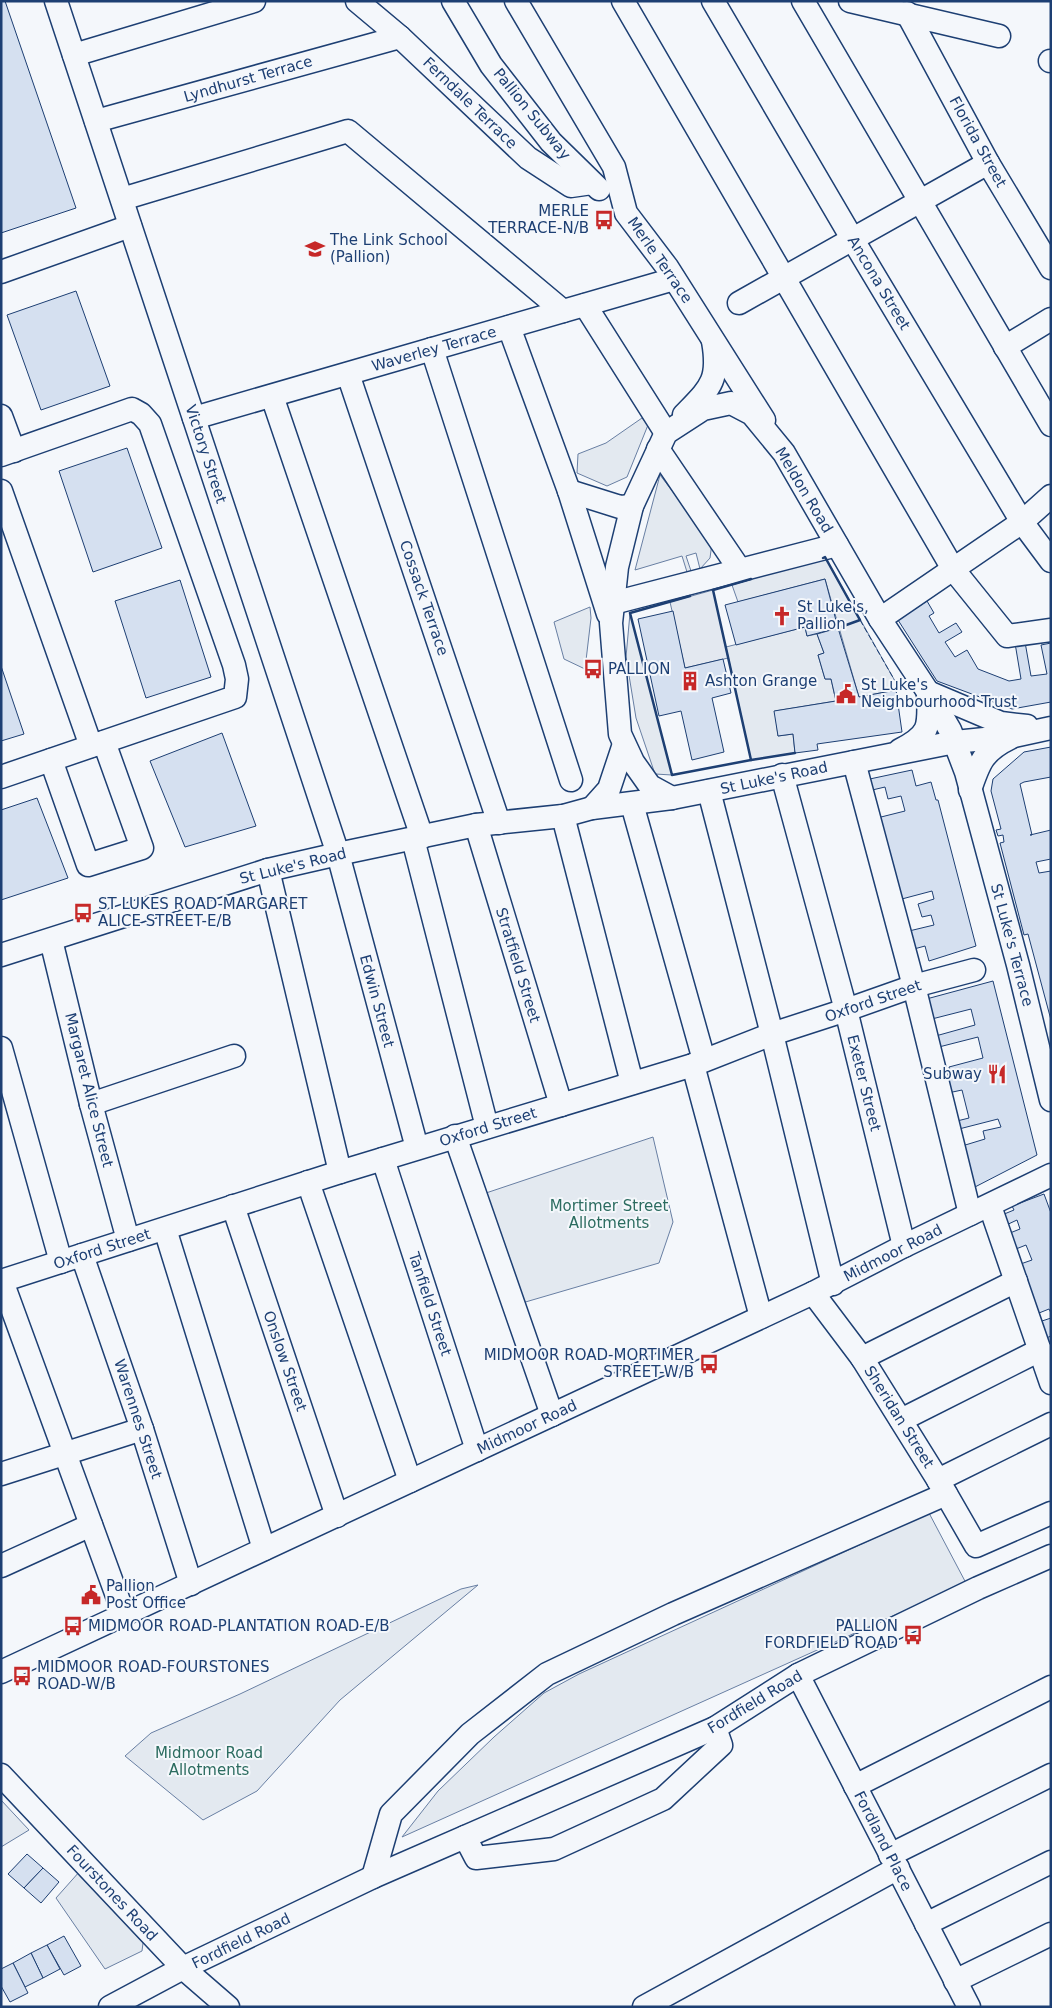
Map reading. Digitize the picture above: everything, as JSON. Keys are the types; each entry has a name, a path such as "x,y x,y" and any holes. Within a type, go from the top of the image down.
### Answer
{"street":[{"name":"Victory Street","path":"56,1 338,854"},
{"path":"74,55 254,1"},
{"name":"Ferndale Terrace","path":"356,1 400,37 528,158 571,186 592,183"},
{"name":"Pallion Subway","path":"453,1 492,65 551,142 592,183 626,213"},
{"name":"Merle Terrace","path":"516,1 614,167 626,213 674,279 712,338 716,358 714,381 662,441"},
{"path":"623,1 953,569 1007,636 1051,630"},
{"name":"Ancona Street","path":"714,1 853,240 1022,522 1051,562"},
{"path":"803,1 1051,425"},
{"path":"850,1 999,36"},
{"name":"Florida Street","path":"907,14 988,162 1051,268"},
{"name":"Lyndhurst Terrace","path":"96,122 400,37"},
{"path":"122,199 348,131 563,311"},
{"path":"739,304 921,202 988,162"},
{"path":"1,272 130,226"},
{"name":"Waverley Terrace","path":"194,418 674,279"},
{"path":"585,305 662,441 740,570"},
{"path":"1005,347 1051,319"},
{"path":"509,327 612,613"},
{"path":"712,338 784,453"},
{"path":"432,349 571,780"},
{"name":"Cossack Terrace","path":"348,374 499,823"},
{"path":"272,396 417,838 487,1127"},
{"name":"Meldon Road","path":"662,441 704,409 731,403 752,414 784,453 880,619 942,714 955,742 966,772 970,790"},
{"path":"1,416 8,453 132,409 141,414 150,424 234,665 237,679 234,697 1,777"},
{"path":"662,441 632,506 617,567 612,613 620,734 633,762 650,786 672,798"},
{"path":"1,491 97,744 142,848 88,865 52,760"},
{"path":"569,491 620,507 632,506"},
{"path":"880,619 1022,522 1051,496"},
{"path":"612,613 740,570 837,545"},
{"path":"888,755 917,740 923,734 927,727 928,692 1001,723 1018,726 1051,727"},
{"path":"888,755 914,756 947,763 970,790 980,762 994,746 1014,736 1051,727"},
{"name":"St Luke's Road","path":"1,955 268,870 338,854 476,825 563,816 592,808 672,798 955,742 1014,736"},
{"path":"592,808 609,789 624,744"},
{"path":"854,762 914,986 980,1210 1016,1281 1051,1383"},
{"name":"Exeter Street","path":"782,775 846,1010 904,1246"},
{"name":"St Luke's Terrace","path":"970,790 1018,965 1051,1100"},
{"path":"708,791 772,1034 823,1289"},
{"path":"632,804 761,1317"},
{"path":"563,816 632,1083"},
{"name":"Stratfield Street","path":"476,825 561,1105"},
{"name":"Edwin Street","path":"338,854 417,1148"},
{"path":"268,870 340,1172"},
{"name":"Margaret Alice Street","path":"50,940 91,1104 128,1240"},
{"name":"Oxford Street","path":"2,1281 383,1158 698,1062 772,1034 914,986 974,970"},
{"path":"1,1048 61,1262"},
{"path":"91,1104 234,1056"},
{"path":"455,1136 552,1415"},
{"name":"Tanfield Street","path":"383,1158 477,1450"},
{"name":"Midmoor Road","path":"1,1672 823,1289 904,1246 1051,1175"},
{"path":"308,1182 410,1481"},
{"name":"Onslow Street","path":"233,1206 337,1516"},
{"path":"165,1229 264,1549"},
{"name":"Warennes Street","path":"82,1255 142,1429 191,1584"},
{"path":"2,1281 124,1615"},
{"path":"862,1358 1016,1281"},
{"name":"Sheridan Street","path":"823,1289 862,1358 942,1487 976,1546 1051,1513"},
{"path":"900,1420 1040,1350"},
{"path":"373,1877 391,1814 470,1734 547,1674 942,1487 1051,1424"},
{"path":"1,1474 142,1429"},
{"path":"1,1566 92,1525"},
{"name":"Fordfield Road","path":"110,2007 183,1968 373,1877 715,1728 798,1675 978,1588 1051,1556"},
{"name":"Fordland Place","path":"798,1675 969,2007"},
{"path":"855,1786 1051,1687"},
{"path":"465,1837 476,1858 554,1849 663,1799 721,1745 715,1728"},
{"name":"Fourstones Road","path":"1,1775 183,1968 228,2007"},
{"path":"644,2007 894,1862 1051,1775"},
{"path":"926,1924 1051,1862"},
{"path":"956,1981 1051,1934"}],"green space":[{"path":"642,418 648,425 627,477 607,486 577,473 578,454 606,443"},
{"path":"660,475 712,543 710,558 700,569 696,553 686,556 691,571 687,572 682,556 635,570"},
{"path":"825,557 895,681 896,690 859,697 825,579 738,602 732,585"},
{"path":"590,607 591,618 585,669 564,659 554,622"},
{"path":"630,613 672,775 655,774 636,718 626,657"},
{"path":"805,627 807,636 817,634 824,653 818,655 825,679 831,679 836,701 775,711 778,736 793,734 795,753 751,760 726,647"},
{"name":"Mortimer Street Allotments","path":"653,1137 673,1222 659,1263 522,1303 486,1193"},
{"path":"929,1513 966,1583 402,1837 438,1791 494,1737 544,1693 579,1674"},
{"name":"Midmoor Road Allotments","path":"478,1585 340,1700 257,1791 203,1820 125,1756 151,1733 240,1694 461,1589"},
{"path":"1,1800 29,1830 1,1847"},
{"path":"80,1871 143,1943 142,1951 105,1969 56,1898"}],"shaded area":[{"path":"713,590 728,658 685,668 670,602"}],"building":[{"path":"1,1 5,1 76,208 1,233"},
{"path":"76,291 110,386 41,410 7,315"},
{"path":"127,448 162,548 93,572 59,471"},
{"name":"St Luke's, Pallion","path":"825,579 838,628 807,636 805,627 736,645 725,605"},
{"path":"180,580 211,677 146,698 115,601"},
{"path":"927,601 934,613 929,616 939,633 956,623 962,632 945,642 955,657 967,650 978,669 1009,681 1021,679 1015,643 1025,642 1031,676 1047,674 1041,645 1051,643 1051,702 1012,709 937,681 898,620"},
{"name":"Ashton Grange","path":"673,611 685,668 723,659 731,693 712,698 724,752 692,760 681,711 659,716 638,619"},
{"name":"St Luke's Neighbourhood Trust","path":"838,628 859,697 896,690 902,732 817,744 818,750 795,753 793,734 778,736 774,711 836,701 831,679 825,679 818,655 824,653 817,634"},
{"path":"1,666 24,734 1,741"},
{"path":"222,733 256,826 185,847 150,761"},
{"path":"1051,747 1051,777 1020,784 1032,835 1051,830 1051,859 1036,862 1039,873 1051,871 1051,1020 1028,934 1024,935 1000,843 1004,842 1003,835 998,836 996,830 1001,829 991,791 993,779 1024,752"},
{"path":"912,770 916,786 931,782 936,800 938,800 976,946 929,961 925,946 914,949 909,931 934,925 931,915 922,917 918,904 934,899 932,891 898,900 877,818 905,811 901,796 888,799 885,787 868,791 865,780"},
{"path":"37,798 68,878 1,900 1,810"},
{"path":"993,981 1037,1155 973,1188 962,1146 985,1139 983,1131 1001,1127 998,1119 959,1129 957,1121 969,1118 962,1090 948,1093 943,1076 951,1075 949,1067 983,1058 978,1037 935,1048 932,1037 975,1025 971,1009 924,1021 919,1001"},
{"path":"1044,1194 1051,1213 1051,1313 1049,1309 1034,1315 1012,1267 1032,1260 1026,1245 1011,1251 1005,1235 1020,1229 1017,1220 1002,1227 997,1217 1014,1210 1012,1206"},
{"path":"1051,1318 1051,1336 1042,1340 1036,1323"},
{"path":"27,1854 43,1868 24,1888 8,1874"},
{"path":"43,1868 59,1882 41,1903 24,1888"},
{"path":"64,1936 81,1966 64,1975 47,1945"},
{"path":"47,1945 60,1969 43,1978 31,1953"},
{"path":"31,1953 43,1978 25,1987 13,1963"},
{"path":"13,1963 28,1993 10,2002 1,1986 1,1969"}],"fence":[{"path":"860,620 895,681 896,690"}],"wall":[{"path":"823,558 825,557 860,620 838,628"},
{"path":"690,596 630,613 672,775 751,760 713,590 751,579"},
{"path":"751,760 795,753"}],"place":[{"name":"MERLE TERRACE-N/B","path":"604,220"},
{"name":"The Link School (Pallion)","path":"315,249"},
{"name":"St Luke's, Pallion","path":"782,616"},
{"name":"PALLION","path":"593,669"},
{"name":"Ashton Grange","path":"690,681"},
{"name":"St Luke's Neighbourhood Trust","path":"846,694"},
{"name":"ST LUKES ROAD-MARGARET ALICE STREET-E/B","path":"83,913"},
{"name":"Subway","path":"997,1074"},
{"name":"MIDMOOR ROAD-MORTIMER STREET-W/B","path":"709,1364"},
{"name":"Pallion Post Office","path":"91,1595"},
{"name":"MIDMOOR ROAD-PLANTATION ROAD-E/B","path":"73,1626"},
{"name":"PALLION FORDFIELD ROAD","path":"913,1635"},
{"name":"MIDMOOR ROAD-FOURSTONES ROAD-W/B","path":"22,1676"}]}
